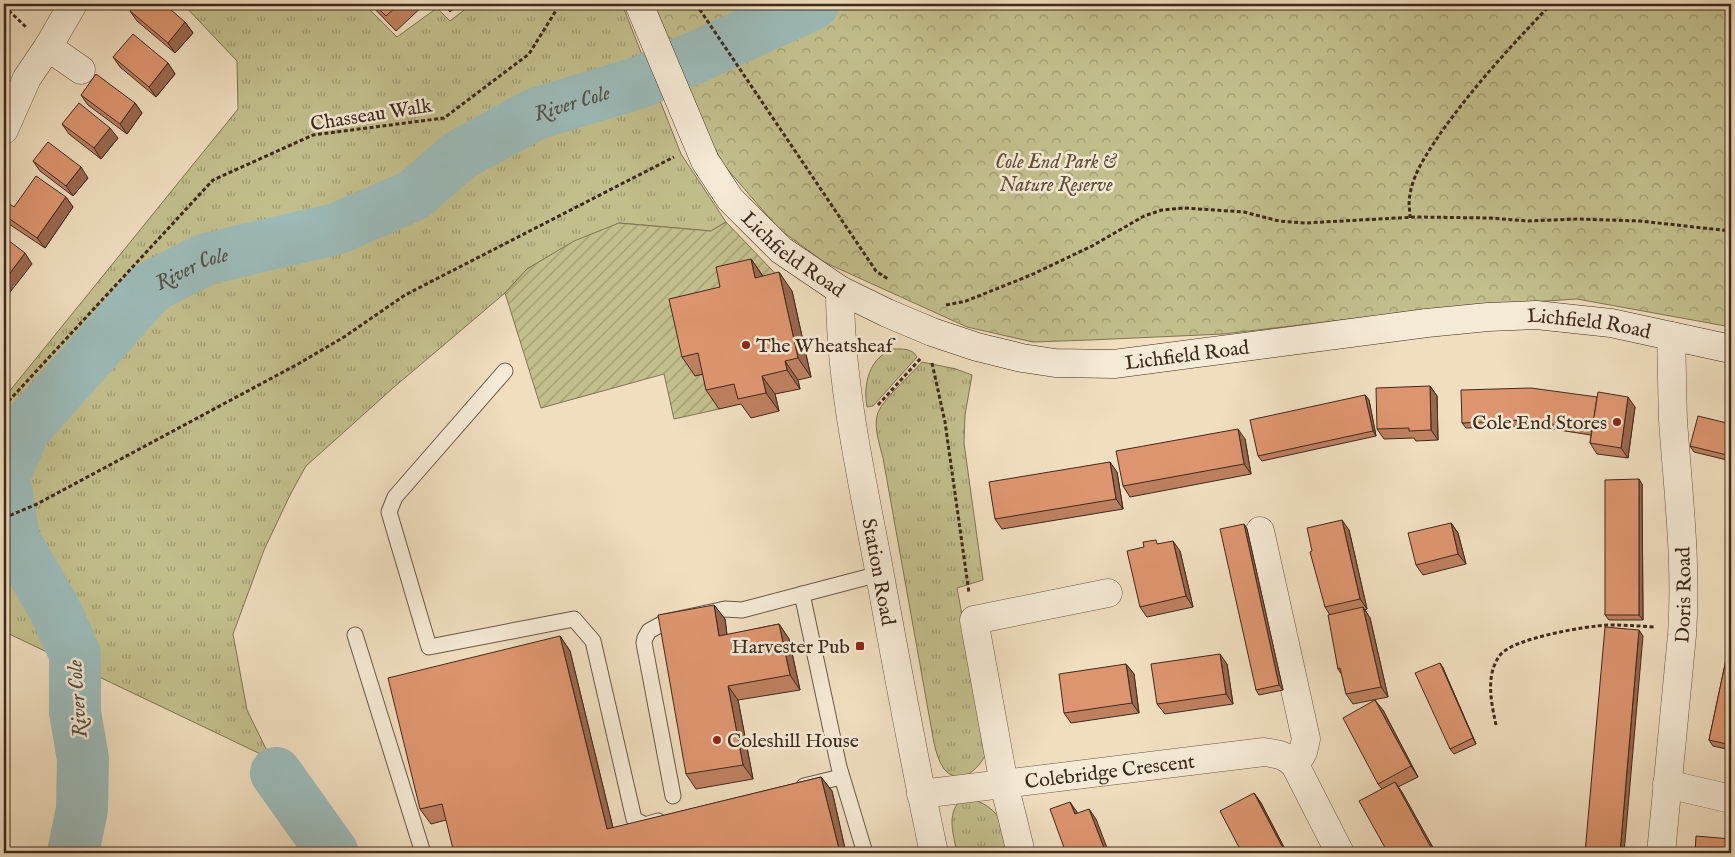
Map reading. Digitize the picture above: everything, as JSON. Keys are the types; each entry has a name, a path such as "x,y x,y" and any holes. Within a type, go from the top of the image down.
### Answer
{"street":[{"path":"4,130 27,78 48,48 74,4"},
{"name":"Lichfield Road","path":"639,4 693,157 730,199 781,250 840,290 887,313 928,343 978,347 1022,358 1083,364 1114,364 1363,330 1488,317 1536,315 1611,323 1731,349"},
{"path":"48,48 81,70"},
{"name":"Station Road","path":"840,290 840,322 845,379 879,574 934,853"},
{"name":"Doris Road","path":"1661,853 1683,628 1684,564 1673,418 1671,336"},
{"path":"1260,531 1306,739 1303,752 1295,765 1340,853"},
{"path":"1021,853 1004,784 974,620 1108,593"},
{"name":"Colebridge Crescent","path":"921,794 1264,752 1289,758 1295,765"},
{"path":"1667,784 1731,799"}],"lane":[{"path":"505,371 395,497 389,512 429,647 574,619 593,641 634,819 645,825 672,818"},
{"path":"673,796 644,644 649,630 665,622 725,609 742,610 879,574"},
{"path":"802,594 841,777 865,853"},
{"path":"355,635 423,853"},
{"path":"794,788 841,777"}],"path":[{"name":"Chasseau Walk","path":"4,406 213,180 312,135 444,118 529,54 560,4"},
{"path":"696,4 876,271 889,280"},
{"path":"1410,218 1410,195 1428,152 1480,82 1551,4"},
{"path":"4,518 37,504 298,364 344,337 406,295 693,157"},
{"path":"852,420 873,410 915,367 928,343 941,307 966,301 1031,275 1092,246 1144,216 1162,210 1184,208 1212,209 1244,212 1279,221 1305,223 1410,218 1491,218 1528,221 1577,219 1640,221 1731,231"},
{"path":"928,343 945,422 974,620"},
{"path":"1496,725 1490,692 1497,661 1508,648 1518,643 1535,639 1607,625 1683,628"}],"green space":[{"path":"183,4 364,4 397,37 437,8 450,21 472,4 622,4 681,154 726,222 711,231 619,223 527,269 505,293 393,388 306,466 264,550 233,634 247,710 271,759 4,633 4,398 238,109 237,61"},
{"name":"Cole End Park & Nature Reserve","path":"650,4 1731,4 1731,327 1577,299 1453,307 1223,334 1033,342 967,327 824,262 779,229 722,163 697,112"},
{"path":"726,222 792,291 696,375 711,372 719,409 674,419 664,374 541,408 505,293 527,269 574,241 619,223 711,231"},
{"path":"893,349 910,351 917,357 873,406 867,407 866,389 869,373 878,359"},
{"path":"922,362 956,369 972,375 965,415 964,443 983,580 957,588 985,756 973,771 956,777 944,769 935,746 876,426 877,416 883,403"},
{"path":"974,800 996,814 1012,853 957,853 952,826 953,812 960,801"}],"building":[{"path":"136,4 164,4 185,22 168,43 130,11"},
{"path":"374,4 399,4 386,16"},
{"path":"133,34 168,63 149,87 113,57"},
{"path":"96,74 135,103 120,124 81,95"},
{"path":"79,103 110,128 94,148 62,124"},
{"path":"48,142 81,167 66,186 33,161"},
{"path":"36,176 66,197 37,238 4,215 4,210 8,203 14,207"},
{"path":"4,237 25,253 4,281"},
{"name":"The Wheatsheaf","path":"751,259 755,278 779,272 798,358 785,361 787,370 762,376 766,393 738,399 734,384 706,390 698,353 682,357 669,299 720,287 716,267"},
{"path":"1430,386 1431,430 1409,431 1409,428 1377,429 1376,388"},
{"path":"1531,388 1597,397 1592,431 1529,420 1462,423 1461,390"},
{"path":"1598,392 1628,397 1621,448 1590,443"},
{"path":"1365,395 1373,431 1258,456 1250,420"},
{"path":"1698,416 1731,424 1731,456 1690,446"},
{"path":"1238,429 1244,464 1123,486 1116,451"},
{"path":"1110,462 1116,499 995,519 989,482"},
{"path":"1639,479 1639,615 1605,615 1605,480"},
{"path":"1342,520 1360,599 1325,607 1310,552 1312,551 1307,528"},
{"path":"1451,523 1458,554 1416,565 1408,533"},
{"path":"1244,524 1279,685 1256,690 1220,529"},
{"path":"1156,540 1157,544 1173,541 1186,596 1140,607 1127,551 1144,547 1143,542"},
{"name":"Coleshill House","path":"714,605 719,636 779,624 790,675 728,686 743,765 686,774 658,615"},
{"path":"1363,607 1381,687 1346,694 1340,668 1338,669 1328,615"},
{"path":"1605,627 1639,630 1620,853 1585,853"},
{"path":"560,636 607,829 821,777 840,853 454,853 442,804 420,809 388,678"},
{"path":"1731,636 1731,745 1709,740"},
{"path":"1220,654 1226,694 1157,704 1151,664"},
{"path":"1440,663 1473,738 1450,749 1415,673"},
{"path":"1126,664 1132,703 1064,713 1059,674"},
{"path":"1375,700 1411,766 1378,784 1343,718"},
{"path":"1395,782 1434,853 1388,853 1359,801"},
{"path":"1254,793 1284,850 1277,853 1242,853 1220,811"},
{"path":"1070,802 1075,814 1089,809 1106,853 1066,853 1050,809"},
{"path":"1696,836 1731,839 1730,853 1695,853"}],"waterway":[{"name":"River Cole","path":"73,853 82,809 83,759 75,712 75,654 56,612 14,539 4,476 25,429 151,287 206,259 336,229 414,195 460,155 535,114 641,82 813,4"},
{"name":"River Cole","path":"276,773 333,853"}],"place":[{"name":"The Wheatsheaf","path":"746,345"},
{"name":"Cole End Stores","path":"1617,422"},
{"name":"Harvester Pub","path":"860,646"},
{"name":"Coleshill House","path":"717,740"}]}
